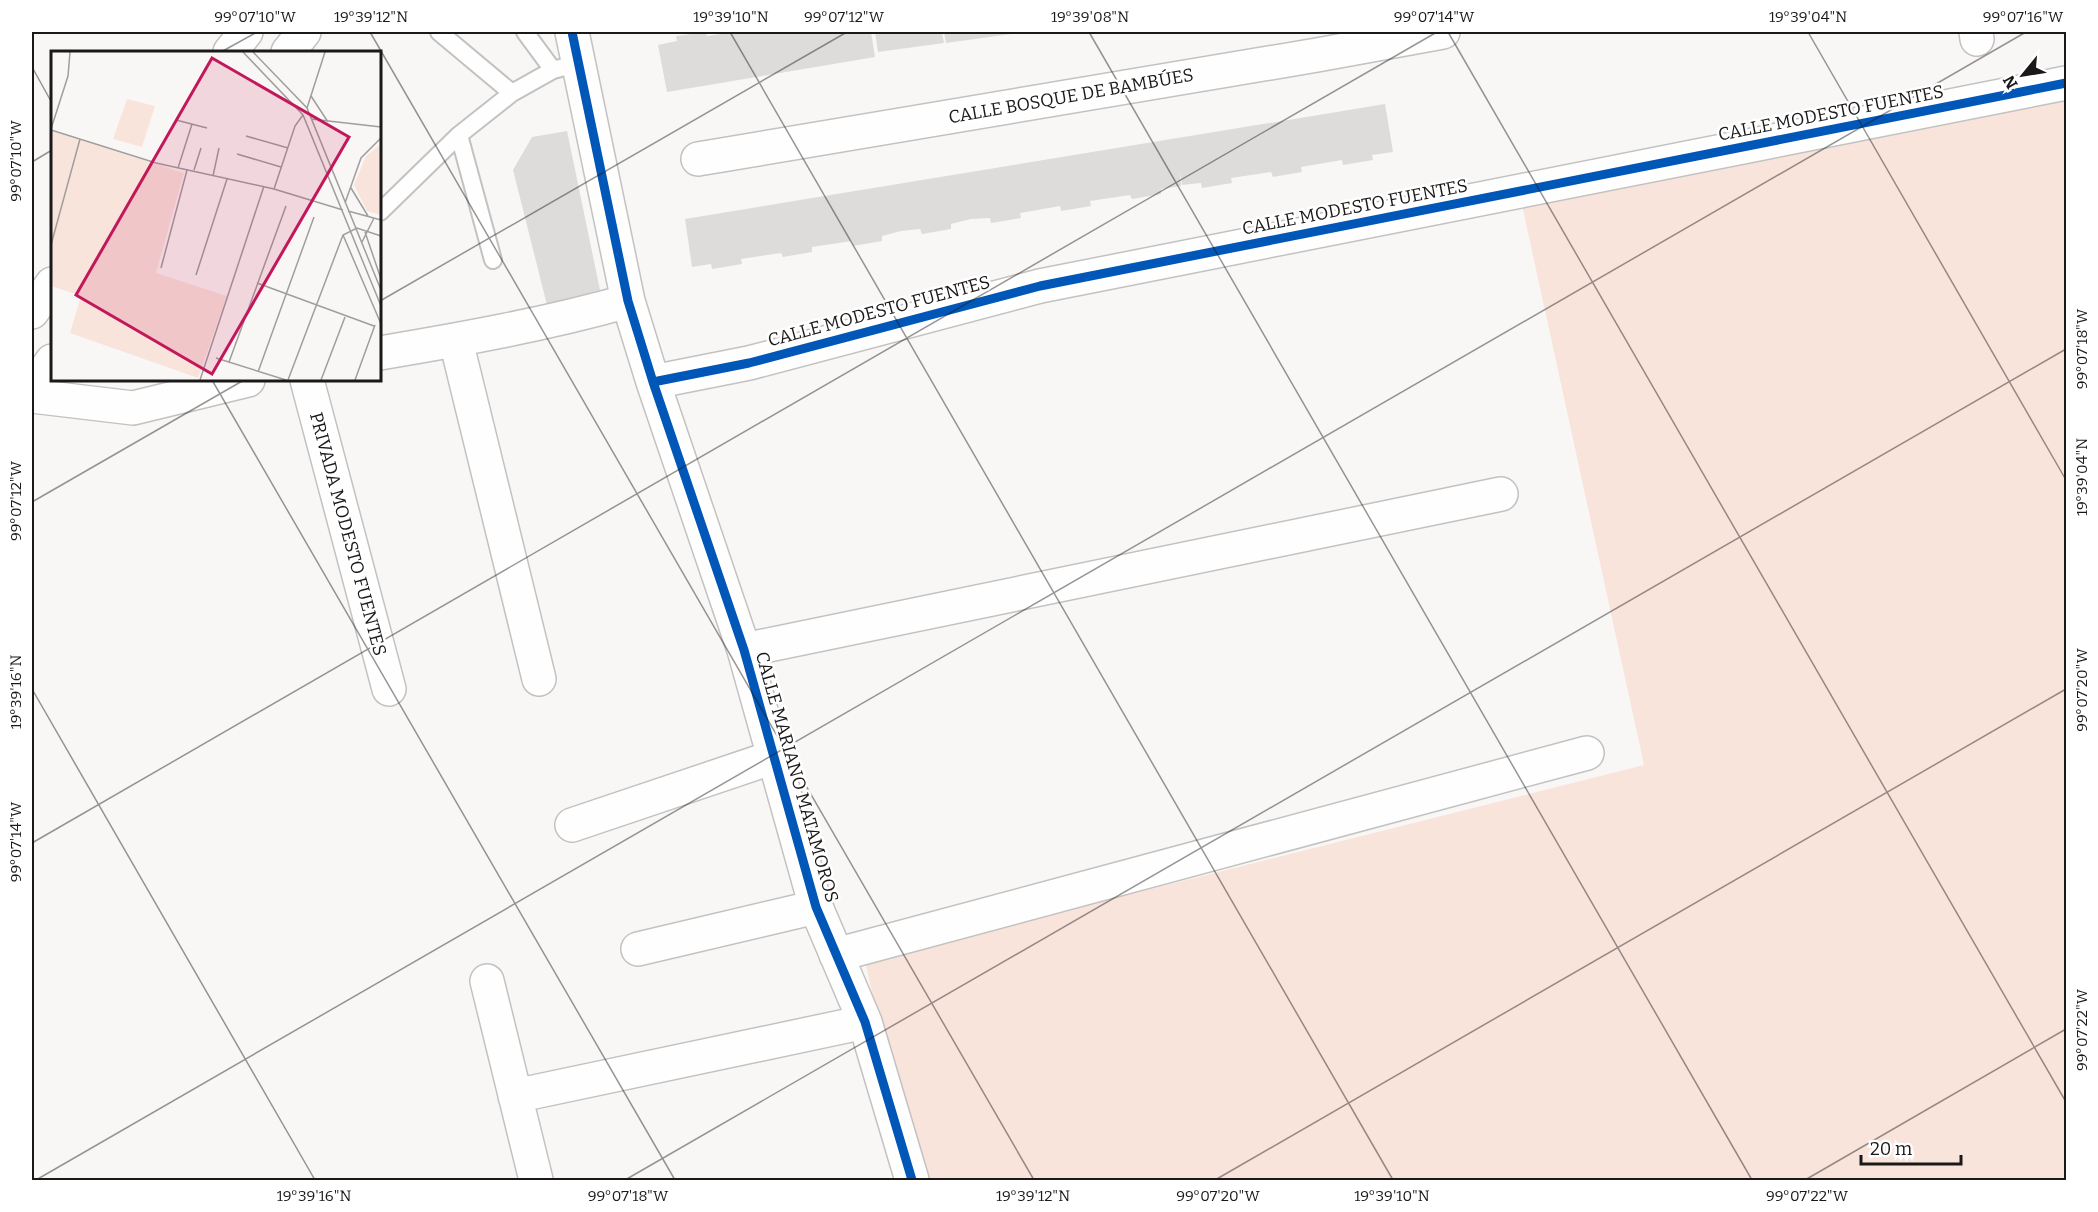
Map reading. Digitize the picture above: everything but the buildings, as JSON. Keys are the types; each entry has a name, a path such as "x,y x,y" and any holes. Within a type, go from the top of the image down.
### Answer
{"street":[{"path":"231,51 246,32"},
{"path":"289,51 304,32"},
{"name":"CALLE MARIANO MATAMOROS","path":"572,32 566,67 628,301 653,382 744,650 816,907 865,1022 912,1180"},
{"name":"CALLE BOSQUE DE BAMBÚES","path":"698,159 1315,43 1443,32"},
{"name":"CALLE MODESTO FUENTES","path":"653,382 749,363 1040,286 2067,83"},
{"path":"32,312 51,285"},
{"path":"381,353 456,341 628,301"},
{"path":"456,341 539,679"},
{"path":"32,389 51,362"},
{"path":"32,396 133,408 244,381"},
{"name":"PRIVADA MODESTO FUENTES","path":"307,381 389,689"},
{"path":"744,650 1502,494"},
{"path":"836,955 1587,753"},
{"path":"572,825 774,757"},
{"path":"638,949 816,907"},
{"path":"487,981 536,1180"},
{"path":"515,1096 865,1022"}],"lane":[{"path":"439,32 512,93"},
{"path":"381,211 459,135 512,93 566,67 525,32"},
{"path":"459,135 493,260"}],"shaded area":[{"path":"2066,101 2066,1180 914,1180 865,961 1644,765 1522,205"}],"cycle path":[{"path":"572,32 628,301 653,382 744,650 816,907 865,1022 912,1180"},
{"path":"653,382 749,363 1040,286 2066,83"}]}
